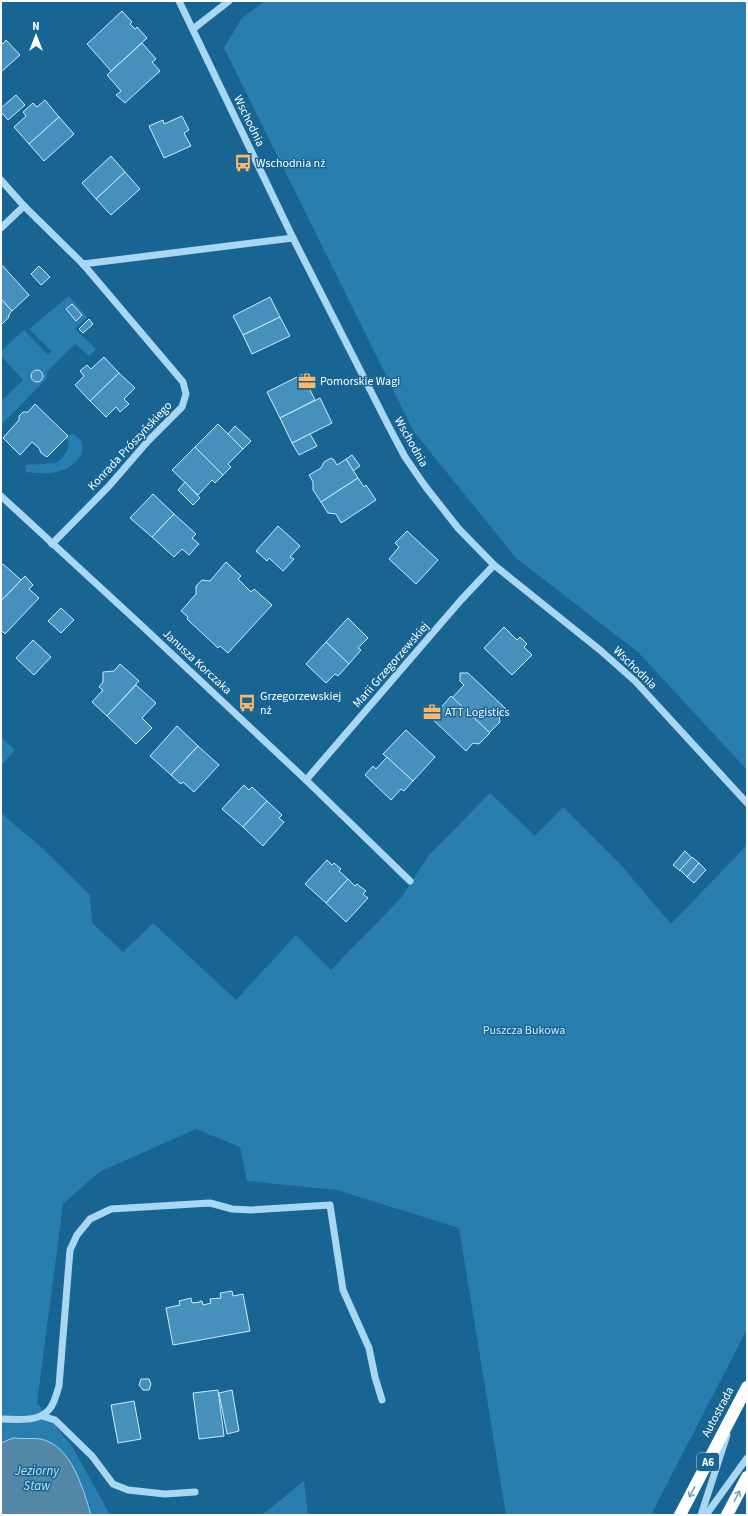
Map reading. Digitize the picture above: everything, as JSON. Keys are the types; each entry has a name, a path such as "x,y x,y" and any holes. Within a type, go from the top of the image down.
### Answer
{"highway":[{"name":"Autostrada","path":"680,1515 747,1386"},
{"path":"727,1515 747,1477"}],"street":[{"name":"Wschodnia","path":"179,1 293,238 405,457 425,486 458,528 494,565 600,650 634,681 747,804"},
{"path":"193,29 229,1"},
{"name":"Konrada Prószyńskiego","path":"1,180 24,206 84,264 183,382 186,394 182,408 148,441 109,486 52,544"},
{"path":"1,228 24,206"},
{"path":"84,264 293,238"},
{"name":"Janusza Korczaka","path":"1,496 147,630 410,880"},
{"name":"Marii Grzegorzewskiej","path":"306,780 461,600 494,565"},
{"path":"42,1416 51,1407 59,1386 70,1250 77,1234 90,1218 112,1209 210,1203 232,1209 251,1210 330,1205 343,1290 369,1348 375,1377 382,1400"},
{"path":"701,1515 736,1408"},
{"path":"1,1419 33,1418 42,1416 55,1420 92,1456 113,1484 128,1490 165,1494 195,1492"},
{"path":"706,1515 747,1458"}],"green space":[{"path":"265,1 747,1 747,770 639,653 516,558 414,432 224,48 242,18"},
{"path":"69,296 87,317 75,329 96,349 89,356 75,344 47,372 47,378 1,425 1,402 23,380 1,356 1,351 24,330 48,355 51,351 29,329"},
{"path":"72,434 82,443 83,448 78,459 74,463 59,472 54,473 26,472 26,465 57,463 67,451 69,444 65,438"},
{"path":"1,737 15,750 1,766"},
{"name":"Puszcza Bukowa","path":"490,793 535,836 563,807 621,865 671,924 747,845 747,1329 651,1515 506,1515 459,1228 337,1190 247,1181 240,1147 196,1129 99,1172 63,1204 37,1403 73,1448 110,1515 91,1515 80,1480 13,1438 1,1443 1,813 42,848 90,895 92,923 123,952 153,923 236,1000 296,935 331,970 401,898 429,855"},
{"path":"304,1481 308,1515 262,1515"}],"water":[{"name":"Jeziorny Staw","path":"13,1438 41,1439 52,1443 61,1450 75,1470 91,1515 1,1515 1,1443"}],"building":[{"path":"122,11 132,22 130,24 135,29 137,27 147,38 111,71 87,44"},
{"path":"6,40 20,55 1,72 1,42 3,44"},
{"path":"142,43 156,59 152,62 160,71 125,103 116,95 121,91 107,75"},
{"path":"16,95 25,105 8,120 1,112 1,108"},
{"path":"45,100 59,117 29,144 14,127 26,116 23,112 33,103 37,107"},
{"path":"182,116 189,130 184,133 191,146 164,158 149,126 163,120 164,124"},
{"path":"59,117 74,134 44,161 29,144"},
{"path":"111,156 125,172 96,199 82,183"},
{"path":"125,172 140,189 111,215 96,199"},
{"path":"1,264 29,295 12,311 1,299"},
{"path":"39,266 50,277 41,285 31,274"},
{"path":"270,297 280,317 243,335 233,316"},
{"path":"1,299 12,311 9,314 9,317 1,325"},
{"path":"72,304 82,315 76,321 66,309"},
{"path":"280,317 290,336 252,354 243,335"},
{"path":"89,319 93,324 83,333 79,329"},
{"path":"104,357 119,373 90,401 75,385 84,376 80,371 87,365 91,369"},
{"path":"35,370 39,370 43,376 39,382 35,382 31,378 31,374"},
{"path":"307,372 313,386 309,388 315,400 280,418 267,392"},
{"path":"119,373 135,388 124,399 129,404 120,412 116,407 106,417 90,401"},
{"path":"320,398 332,423 292,443 280,418"},
{"path":"35,404 68,436 47,457 41,453 39,448 32,442 20,455 3,438 19,420 19,416 23,412 28,412"},
{"path":"218,424 243,449 228,464 231,467 223,475 195,447"},
{"path":"235,426 251,441 243,449 228,434"},
{"path":"310,434 317,446 299,455 292,443"},
{"path":"195,447 223,475 215,483 212,480 198,495 172,470"},
{"path":"352,455 360,466 353,471 346,459"},
{"path":"331,458 337,465 346,459 358,478 321,502 313,490 313,482 309,475 321,468 324,462"},
{"path":"358,478 364,487 366,485 376,500 341,523 336,514 328,513 321,502"},
{"path":"185,482 200,498 193,505 178,490"},
{"path":"153,494 174,514 152,537 130,518"},
{"path":"174,514 196,534 192,538 199,544 189,555 182,549 174,557 152,537"},
{"path":"278,526 300,546 290,557 294,559 283,571 269,558 267,561 256,551"},
{"path":"407,531 438,560 416,584 389,559 399,547 395,543"},
{"path":"226,562 241,576 238,579 251,592 254,589 272,605 228,653 220,646 218,648 187,619 188,617 181,611 196,594 196,586 202,580 210,581"},
{"path":"3,564 21,580 1,601 1,566"},
{"path":"25,576 33,585 29,589 39,598 5,634 1,630 1,601"},
{"path":"61,608 74,620 61,633 48,621"},
{"path":"348,618 368,638 358,648 361,650 349,664 326,642"},
{"path":"504,627 517,640 520,637 527,644 524,647 532,655 512,675 484,648"},
{"path":"33,640 51,657 34,675 16,658"},
{"path":"326,642 349,664 338,676 335,674 326,683 306,664"},
{"path":"120,664 139,681 107,716 92,702 103,690 99,687 103,682 103,672 114,671"},
{"path":"460,673 468,673 506,709 499,716 500,722 489,733 452,698 464,685 460,681"},
{"path":"136,685 156,703 142,718 152,728 136,744 107,716"},
{"path":"451,696 490,733 479,744 473,743 466,751 428,715 429,708 435,707 439,710"},
{"path":"177,726 198,746 171,775 150,756"},
{"path":"406,730 435,757 413,781 383,754"},
{"path":"198,746 219,765 194,792 183,782 181,784 171,775"},
{"path":"387,757 413,781 404,791 401,789 391,800 365,775 373,766 376,769"},
{"path":"244,785 249,790 252,787 267,801 243,827 222,809"},
{"path":"267,801 282,815 279,818 284,822 263,846 243,827"},
{"path":"685,851 692,858 680,871 673,865"},
{"path":"692,857 699,863 687,877 680,870"},
{"path":"327,860 332,865 334,863 341,869 339,871 348,879 326,903 305,884"},
{"path":"699,863 706,870 694,883 687,877"},
{"path":"348,879 355,886 357,884 366,891 363,894 368,898 346,922 326,903"},
{"path":"232,1291 233,1296 243,1294 250,1331 173,1345 166,1308 180,1305 179,1301 191,1298 192,1303 202,1301 203,1305 211,1303 210,1299 221,1298 220,1293"},
{"path":"141,1379 149,1379 151,1384 149,1390 143,1390 139,1385"},
{"path":"218,1390 224,1436 199,1439 193,1393"},
{"path":"232,1390 239,1431 227,1434 219,1393"},
{"path":"134,1401 141,1439 118,1443 111,1405"}],"place":[{"name":"Wschodnia nż","path":"243,163"},
{"name":"Pomorskie Wagi","path":"307,381"},
{"name":"Grzegorzewskiej nż","path":"247,703"},
{"name":"ATT Logistics","path":"432,712"}]}
